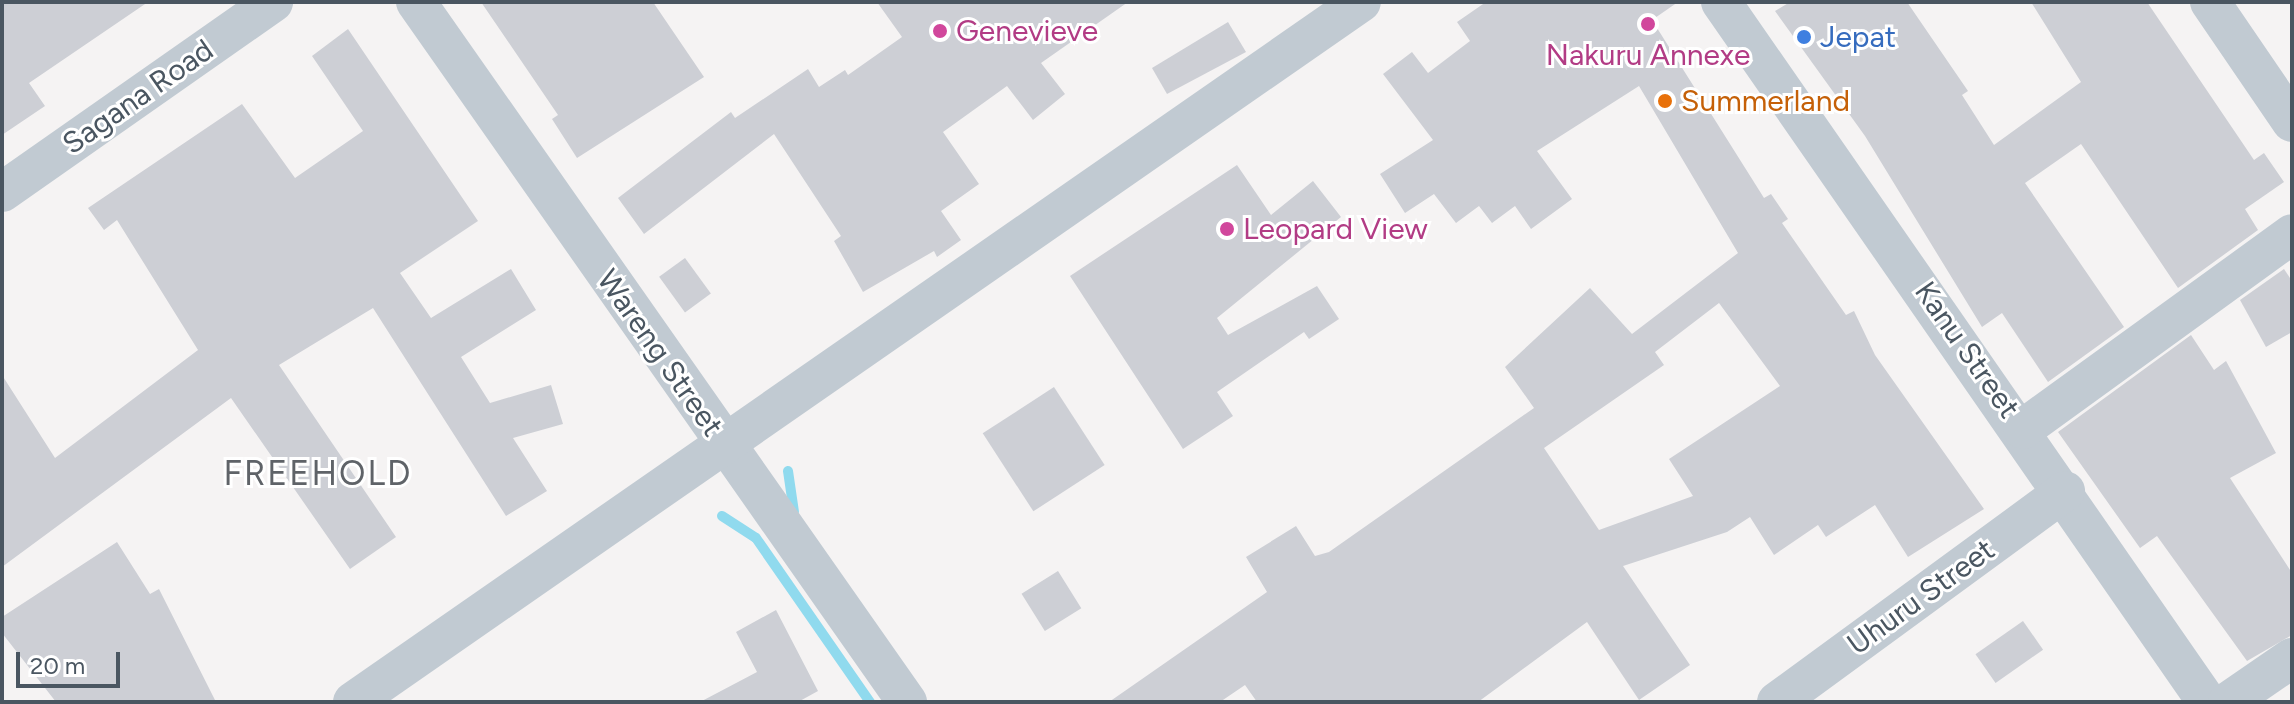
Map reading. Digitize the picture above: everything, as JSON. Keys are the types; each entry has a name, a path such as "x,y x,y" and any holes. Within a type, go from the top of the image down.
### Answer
{"street":[{"name":"Sagana Road","path":"2,192 273,2"},
{"name":"Wareng Street","path":"416,2 907,702"},
{"path":"353,702 722,441 1361,2"},
{"name":"Kanu Street","path":"1721,2 2023,429 2207,702"},
{"path":"2210,2 2292,122"},
{"path":"2023,429 2292,234"},
{"name":"Uhuru Street","path":"1777,702 2065,491"},
{"path":"2228,702 2292,658"}],"building":[{"path":"2,2 148,2 29,83 45,106 2,135"},
{"path":"481,2 653,2 704,77 577,158 552,119 558,115"},
{"path":"877,2 1128,2 1041,63 1065,94 1033,120 1007,86 943,132 979,184 941,211 961,240 937,257 934,251 863,292 834,241 841,236 774,134 644,234 618,198 731,112 735,118 808,69 819,87 845,70 848,75 902,37"},
{"path":"1486,2 1678,2 1652,20 1764,198 1771,194 1788,219 1782,223 1846,315 1854,311 1875,355 1984,509 1908,557 1875,505 1826,537 1818,525 1774,555 1750,517 1727,532 1623,566 1690,665 1639,700 1587,622 1478,702 1257,702 1245,685 1220,702 1109,702 1267,592 1246,557 1296,526 1315,556 1329,552 1534,408 1505,367 1590,288 1632,334 1738,253 1639,86 1537,151 1572,199 1531,229 1515,206 1492,223 1479,206 1456,223 1434,194 1405,213 1380,174 1433,140 1383,74 1412,52 1428,73 1470,41 1457,22","holes":["1719,303 1780,386 1669,459 1693,496 1599,530 1544,448 1664,365 1655,352"]},
{"path":"1790,2 1907,2 1968,91 1962,95 1994,145 2081,82 2031,2 2147,2 2254,160 2264,153 2284,182 2245,209 2258,230 2178,288 2081,144 2025,183 2124,327 2048,382 2002,313 1982,327 1865,136 1775,11"},
{"path":"1228,22 1246,52 1167,94 1152,68"},
{"path":"348,29 478,221 400,273 431,318 511,269 536,310 461,357 490,403 551,385 563,424 513,438 547,491 506,516 373,308 279,365 396,537 350,569 231,398 2,567 2,375 55,458 198,350 117,220 104,230 88,208 242,104 295,178 363,131 312,56"},
{"path":"1237,165 1271,215 1313,181 1341,217 1217,318 1228,335 1317,286 1339,319 1309,339 1304,332 1217,392 1233,416 1183,449 1070,276"},
{"path":"685,258 711,294 685,312 659,277"},
{"path":"2284,269 2292,281 2292,332 2266,347 2240,300"},
{"path":"2191,335 2214,370 2226,361 2276,453 2230,478 2292,573 2292,635 2247,661 2157,536 2140,548 2058,432"},
{"path":"1054,387 1105,465 1033,511 983,433"},
{"path":"117,542 150,594 159,589 216,702 56,702 2,633 2,617"},
{"path":"1058,571 1081,608 1045,631 1022,594"},
{"path":"776,610 818,691 798,702 700,702 757,672 736,632"},
{"path":"2023,621 2043,650 1996,683 1975,654"}],"waterway":[{"path":"788,471 794,512"},
{"path":"722,516 756,538 870,702"}],"place":[{"name":"Nakuru Annexe","path":"1648,24"},
{"name":"Genevieve","path":"940,31"},
{"name":"Jepat","path":"1804,37"},
{"name":"Summerland","path":"1665,101"},
{"name":"Leopard View","path":"1227,229"}],"district":[{"name":"FREEHOLD","path":"318,474"}]}
